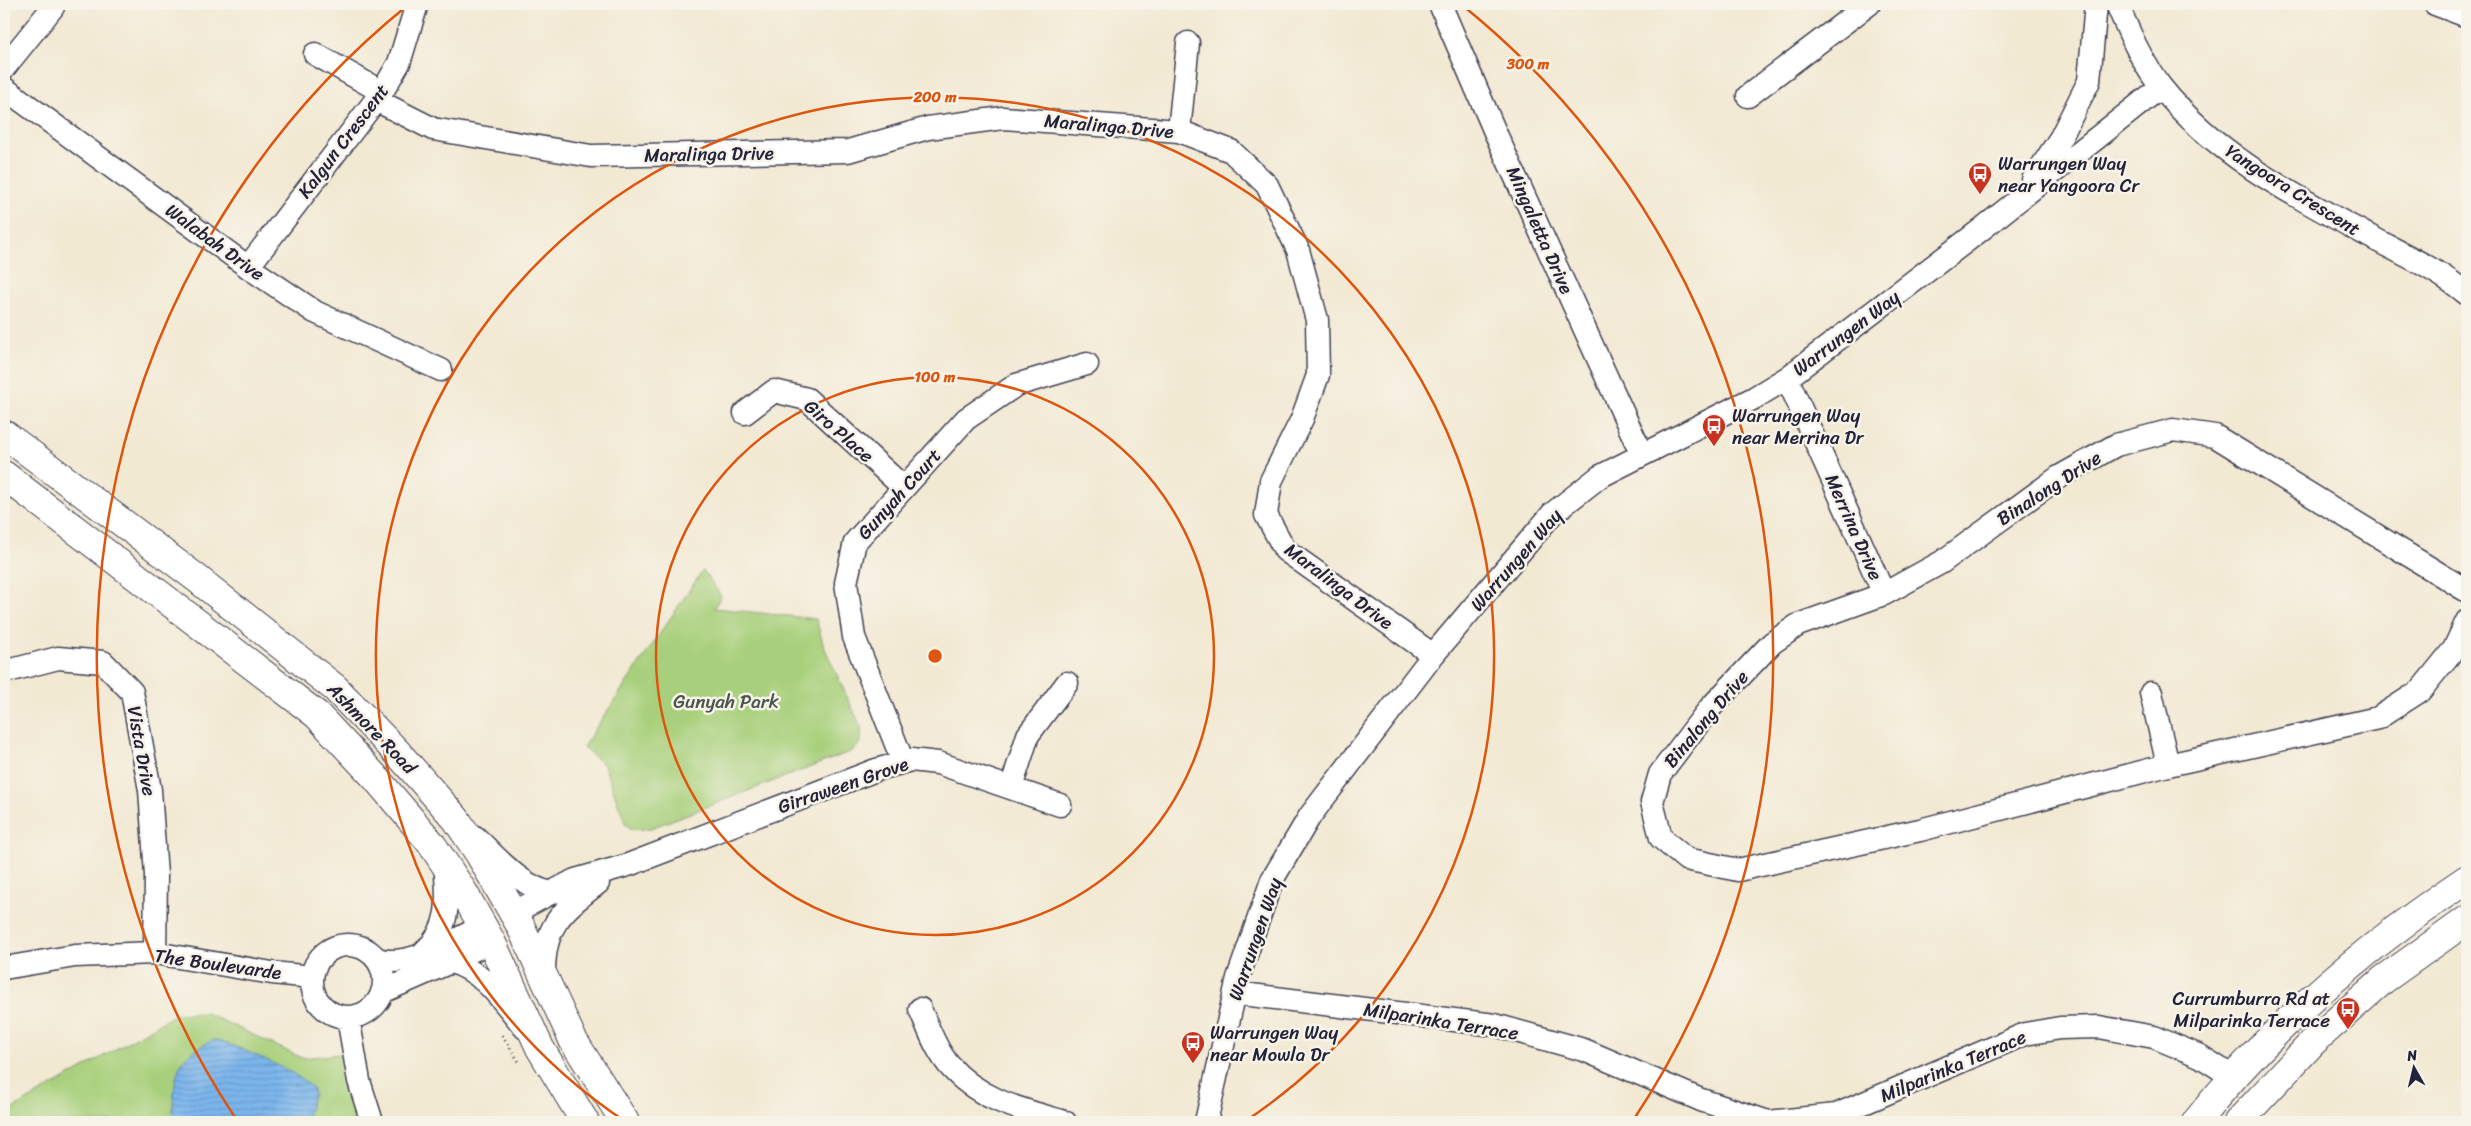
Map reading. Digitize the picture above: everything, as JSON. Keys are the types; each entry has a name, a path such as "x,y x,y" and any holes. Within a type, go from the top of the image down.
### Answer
{"main road":[{"name":"Ashmore Road","path":"4,434 195,577 335,688 396,750 456,820 480,855 516,919 573,1040 625,1122"},
{"name":"Ashmore Road","path":"4,475 317,715 380,783 431,843 445,864 487,934 537,1042 585,1122"},
{"path":"2196,1122 2272,1036 2352,962 2382,938 2467,879"},
{"path":"487,934 516,919"},
{"path":"2238,1122 2314,1041 2383,980 2467,920"}],"street":[{"name":"Kalgun Crescent","path":"248,267 379,96 399,63 417,4"},
{"name":"Mingaletta Drive","path":"1440,4 1642,455"},
{"path":"1748,96 1869,4"},
{"path":"2021,198 2061,137 2089,82 2096,4"},
{"name":"Yangoora Crescent","path":"2117,4 2138,50 2161,87 2206,134 2244,163 2300,197 2421,264 2467,294"},
{"path":"2435,4 2467,16"},
{"path":"4,68 53,7"},
{"path":"1179,130 1188,43"},
{"name":"Maralinga Drive","path":"315,54 433,129 591,156 848,151 928,128 1003,118 1179,130 1231,151 1267,185 1298,250 1317,320 1318,375 1302,419 1271,481 1266,514 1285,550 1433,655"},
{"name":"Warrungen Way","path":"1206,1122 1235,993 1263,907 1277,872 1310,816 1433,655 1552,514 1599,477 1754,398 1787,378 2021,198 2161,87"},
{"name":"Walabah Drive","path":"4,88 248,267 315,312 441,370"},
{"name":"Gunyah Court","path":"903,762 854,636 846,583 855,542 966,419 1016,385 1087,364"},
{"name":"Merrina Drive","path":"1787,378 1884,594"},
{"name":"Giro Place","path":"745,413 774,391 807,399 903,487"},
{"name":"Binalong Drive","path":"2467,591 2215,436 2173,430 2116,445 2067,472 1942,562 1884,594 1798,624 1772,642 1710,708 1660,774 1652,802 1661,838 1686,859 1738,870 1920,830 2168,765 2378,718 2420,691 2454,649 2467,621"},
{"name":"Vista Drive","path":"4,672 58,658 103,662 132,692 150,790 156,875 155,953"},
{"path":"1012,788 1028,735 1067,684"},
{"path":"2151,694 2168,765"},
{"name":"Girraween Grove","path":"516,919 552,892 588,875 628,865 903,762 918,760 938,763 1060,806"},
{"path":"456,820 523,879 539,889 552,892"},
{"path":"422,954 438,936 446,918 448,897 445,864"},
{"name":"Girraween Grove","path":"516,919 598,883 628,865"},
{"path":"544,977 545,945 550,931 565,912 598,883"},
{"path":"377,959 384,978 382,992 376,1003 366,1012 348,1017 333,1014 321,1005 314,992 312,977 316,964 324,954 342,946 361,948 377,959 400,961 487,934"},
{"path":"382,992 451,962 487,934"},
{"name":"The Boulevarde","path":"4,968 75,956 155,953 272,973 312,977"},
{"path":"451,962 463,965 480,976 537,1042"},
{"name":"Milparinka Terrace","path":"1235,993 1495,1025 1584,1050 1744,1118 1768,1122 1836,1114 2025,1034 2060,1028 2099,1027 2154,1037 2200,1056 2234,1077"},
{"path":"920,1009 947,1063 965,1081 985,1096 1013,1108 1065,1122"},
{"path":"348,1017 358,1081 372,1122"}],"path":[{"path":"499,1030 520,1062"}],"green space":[{"name":"Gunyah Park","path":"703,570 721,596 714,608 816,619 824,647 861,727 861,739 859,744 850,752 651,828 634,830 626,825 604,765 583,747"},
{"path":"206,1013 302,1058 342,1054 356,1110 361,1122 4,1122 4,1111 11,1110 176,1014"}],"water":[{"path":"215,1040 273,1063 310,1086 314,1093 305,1122 173,1122 174,1090 180,1066 193,1051"}],"place":[{"name":"Warrungen Way near Yangoora Cr","path":"1980,195"},
{"name":"Warrungen Way near Merrina Dr","path":"1714,447"},
{"name":"Currumburra Rd at Milparinka Terrace","path":"2348,1030"},
{"name":"Warrungen Way near Mowla Dr","path":"1193,1064"}]}
